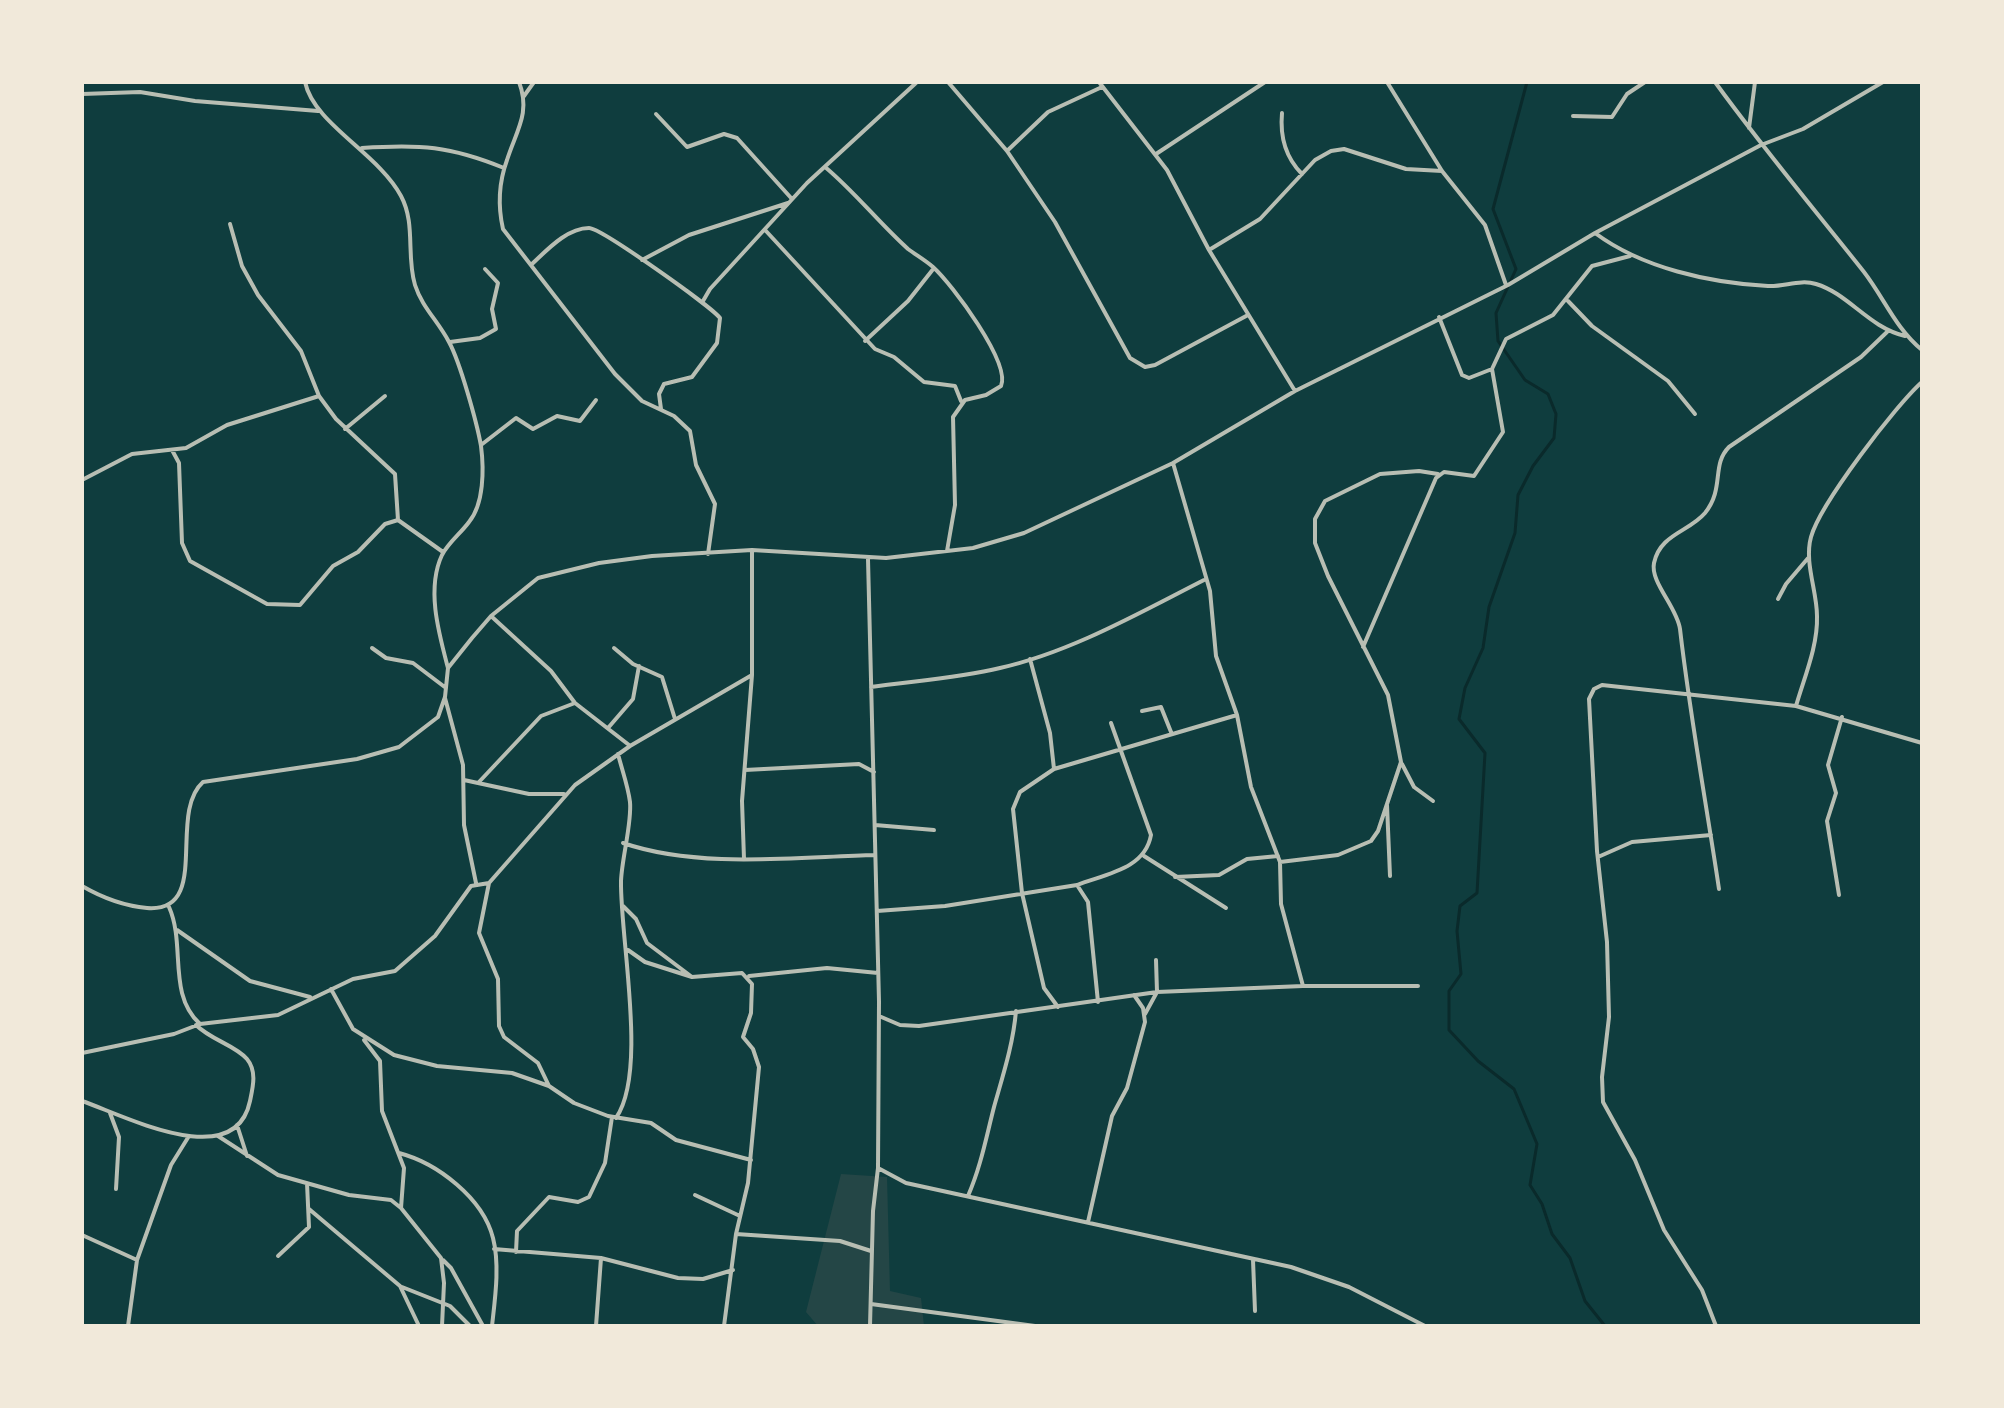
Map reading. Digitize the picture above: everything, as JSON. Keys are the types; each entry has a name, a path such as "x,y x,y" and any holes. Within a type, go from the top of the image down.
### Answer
{"street":[{"path":"82,886 139,907 169,907 178,900 183,886 188,805 203,782 357,759 399,747 428,728 438,717 445,697 448,668 436,608 443,552 472,518 483,479 481,445 450,342 421,302 413,279 410,219 405,205 392,182 362,148 318,111 305,82"},
{"path":"519,82 524,96 523,118 504,168 500,204 503,229 615,374 642,401 683,422 690,431 696,465 713,497 715,513 708,554"},
{"path":"524,96 534,82"},
{"path":"703,301 725,271 791,201 917,82"},
{"path":"948,82 1007,151 1070,247 1130,358 1145,367 1155,365 1248,315"},
{"path":"1156,154 1265,82"},
{"path":"1387,82 1442,171 1485,225 1504,287"},
{"path":"1573,116 1612,117 1627,94 1645,82"},
{"path":"1715,82 1761,145 1866,275 1905,336 1922,350"},
{"path":"1749,128 1755,82"},
{"path":"448,668 491,616 538,578 599,563 752,550 797,550 868,559 973,548 1024,533 1173,463 1295,391 1504,287 1595,233 1761,145 1803,129 1883,82"},
{"path":"1007,151 1048,112 1101,84 1156,154 1209,250 1295,391"},
{"path":"82,94 140,92 195,101 318,111"},
{"path":"1282,113 1284,143 1289,157 1302,174"},
{"path":"656,114 687,147 724,134 737,138 791,201"},
{"path":"362,148 425,145 471,155 504,168"},
{"path":"1209,250 1260,219 1321,156 1344,149 1406,169 1442,171"},
{"path":"825,167 851,188 910,251 934,268 990,344 1004,372 1001,386 986,395 961,403"},
{"path":"642,260 689,235 791,201"},
{"path":"230,224 242,266 258,295 301,351 319,396 345,429 395,474 398,520"},
{"path":"532,264 574,231 598,229 690,296 703,301 720,318 717,343 692,377 664,384 659,394 661,409"},
{"path":"766,231 865,341 894,357 924,382 955,386 961,403 952,428 955,505 947,551"},
{"path":"1595,233 1630,256 1756,285 1815,283 1887,332 1905,336"},
{"path":"1433,801 1414,787 1401,762 1388,695 1324,565 1315,543 1315,519 1325,501 1380,474 1419,471 1474,476 1503,432 1492,369 1506,339 1547,320 1568,301 1592,266 1630,256"},
{"path":"865,341 908,301 934,268"},
{"path":"450,342 490,335 496,329 492,309 498,283 485,269"},
{"path":"1568,301 1592,326 1668,381 1695,414"},
{"path":"1439,317 1462,375 1469,378 1492,369"},
{"path":"1719,889 1702,763 1686,694 1678,620 1654,574 1659,550 1671,535 1707,509 1719,485 1719,461 1729,447 1861,357 1887,332"},
{"path":"1796,706 1817,620 1811,537 1833,497 1899,404 1922,382"},
{"path":"82,480 132,454 172,450 199,442 227,425 319,396"},
{"path":"345,429 385,396"},
{"path":"481,445 516,418 533,429 557,416 580,421 596,400"},
{"path":"172,450 181,474 182,543 190,561 267,604 300,605 333,566 358,552 385,524 398,520"},
{"path":"1173,463 1214,610 1216,656 1237,715 1251,787 1279,859 1281,904 1303,986"},
{"path":"1363,647 1438,474"},
{"path":"398,520 443,552"},
{"path":"744,859 742,801 752,675 752,550"},
{"path":"1778,599 1810,555"},
{"path":"868,559 879,1016 878,1168 870,1326"},
{"path":"871,687 1000,668 1030,659 1120,623 1204,580"},
{"path":"491,616 551,671 575,703 630,746"},
{"path":"372,648 386,658 413,663 446,688"},
{"path":"614,648 639,666 662,677 675,720"},
{"path":"1030,659 1050,733 1054,769"},
{"path":"608,728 633,699 639,666"},
{"path":"549,1086 536,1061 504,1037 499,1026 498,979 479,933 489,883 565,794 630,746 752,675"},
{"path":"1716,1326 1702,1290 1664,1230 1635,1160 1603,1102 1608,983 1589,707 1594,689 1602,685 1626,685 1796,706 1842,717 1922,743"},
{"path":"445,697 464,780 464,825 476,883"},
{"path":"479,782 541,716 575,703"},
{"path":"1142,711 1161,707 1171,732"},
{"path":"1058,1007 1044,988 1022,893 1014,804 1027,786 1054,769 1237,715"},
{"path":"1839,895 1827,821 1836,793 1828,765 1842,717"},
{"path":"877,911 945,906 1077,885 1137,862 1144,856 1151,835 1111,723"},
{"path":"516,1252 517,1231 549,1197 578,1202 589,1197 605,1163 614,1117 625,1097 630,1055 623,843 630,801 618,754"},
{"path":"1175,877 1219,875 1247,859 1279,859 1360,848 1378,831 1386,799 1401,762"},
{"path":"745,770 847,763 863,764 874,772"},
{"path":"464,780 529,794 565,794"},
{"path":"1386,799 1390,876"},
{"path":"875,825 934,830"},
{"path":"1598,857 1632,842 1711,835"},
{"path":"623,843 651,853 744,859 876,855"},
{"path":"1144,856 1226,908"},
{"path":"82,1053 198,1025 278,1015 331,989 405,965 435,936 465,893 476,883 489,883"},
{"path":"1077,885 1088,902 1098,1002"},
{"path":"623,906 636,919 645,940 692,977"},
{"path":"82,1101 157,1129 189,1136 218,1136 237,1125 249,1106 254,1080 250,1062 198,1025 189,1014 183,999 177,930 169,907"},
{"path":"177,930 250,981 312,997"},
{"path":"628,950 645,962 692,977 734,972 748,976 827,968 878,973"},
{"path":"1088,1222 1112,1116 1127,1088 1145,1014 1157,992 1156,960"},
{"path":"724,1326 736,1234 751,1160 759,1067 753,1049 743,1037 753,999 748,976"},
{"path":"879,1016 900,1025 919,1026 1157,992 1303,986 1418,986"},
{"path":"331,989 349,1024 380,1061 382,1111 399,1153 405,1181 401,1208"},
{"path":"1134,995 1145,1014"},
{"path":"968,1196 990,1137 993,1110 1010,1057 1016,1011"},
{"path":"363,1038 394,1055 417,1062 512,1073 549,1086 574,1103 614,1117 651,1123 676,1140 751,1160"},
{"path":"108,1111 119,1137 116,1189"},
{"path":"237,1125 247,1156"},
{"path":"128,1326 137,1260 171,1165 189,1136"},
{"path":"218,1136 278,1175 349,1195 391,1200 451,1268 483,1326"},
{"path":"399,1153 428,1162 482,1214 494,1249 492,1326"},
{"path":"878,1168 906,1183 1291,1267 1349,1287 1425,1326"},
{"path":"278,1256 309,1227 307,1183"},
{"path":"695,1195 740,1216"},
{"path":"309,1209 400,1286 442,1303 470,1326"},
{"path":"736,1234 840,1241 872,1251"},
{"path":"82,1235 137,1260"},
{"path":"494,1249 601,1258 678,1278 703,1279 733,1270"},
{"path":"441,1258 442,1326"},
{"path":"596,1326 601,1258"},
{"path":"1253,1260 1255,1311"},
{"path":"400,1286 419,1326"},
{"path":"870,1304 973,1315 1035,1326"},
{"path":"973,1315 974,1326"}],"shaded area":[{"path":"841,1174 887,1177 890,1291 921,1298 924,1326 818,1326 806,1312"}],"waterway":[{"path":"1527,82 1493,209 1516,269 1496,313 1498,341 1525,380 1548,394 1556,414 1554,438 1533,466 1518,495 1515,533 1489,607 1483,648 1465,688 1459,719 1485,753 1477,893 1460,906 1457,931 1461,974 1449,991 1449,1030 1478,1061 1514,1089 1537,1144 1530,1185 1542,1204 1552,1234 1570,1258 1585,1301 1605,1326"}]}
